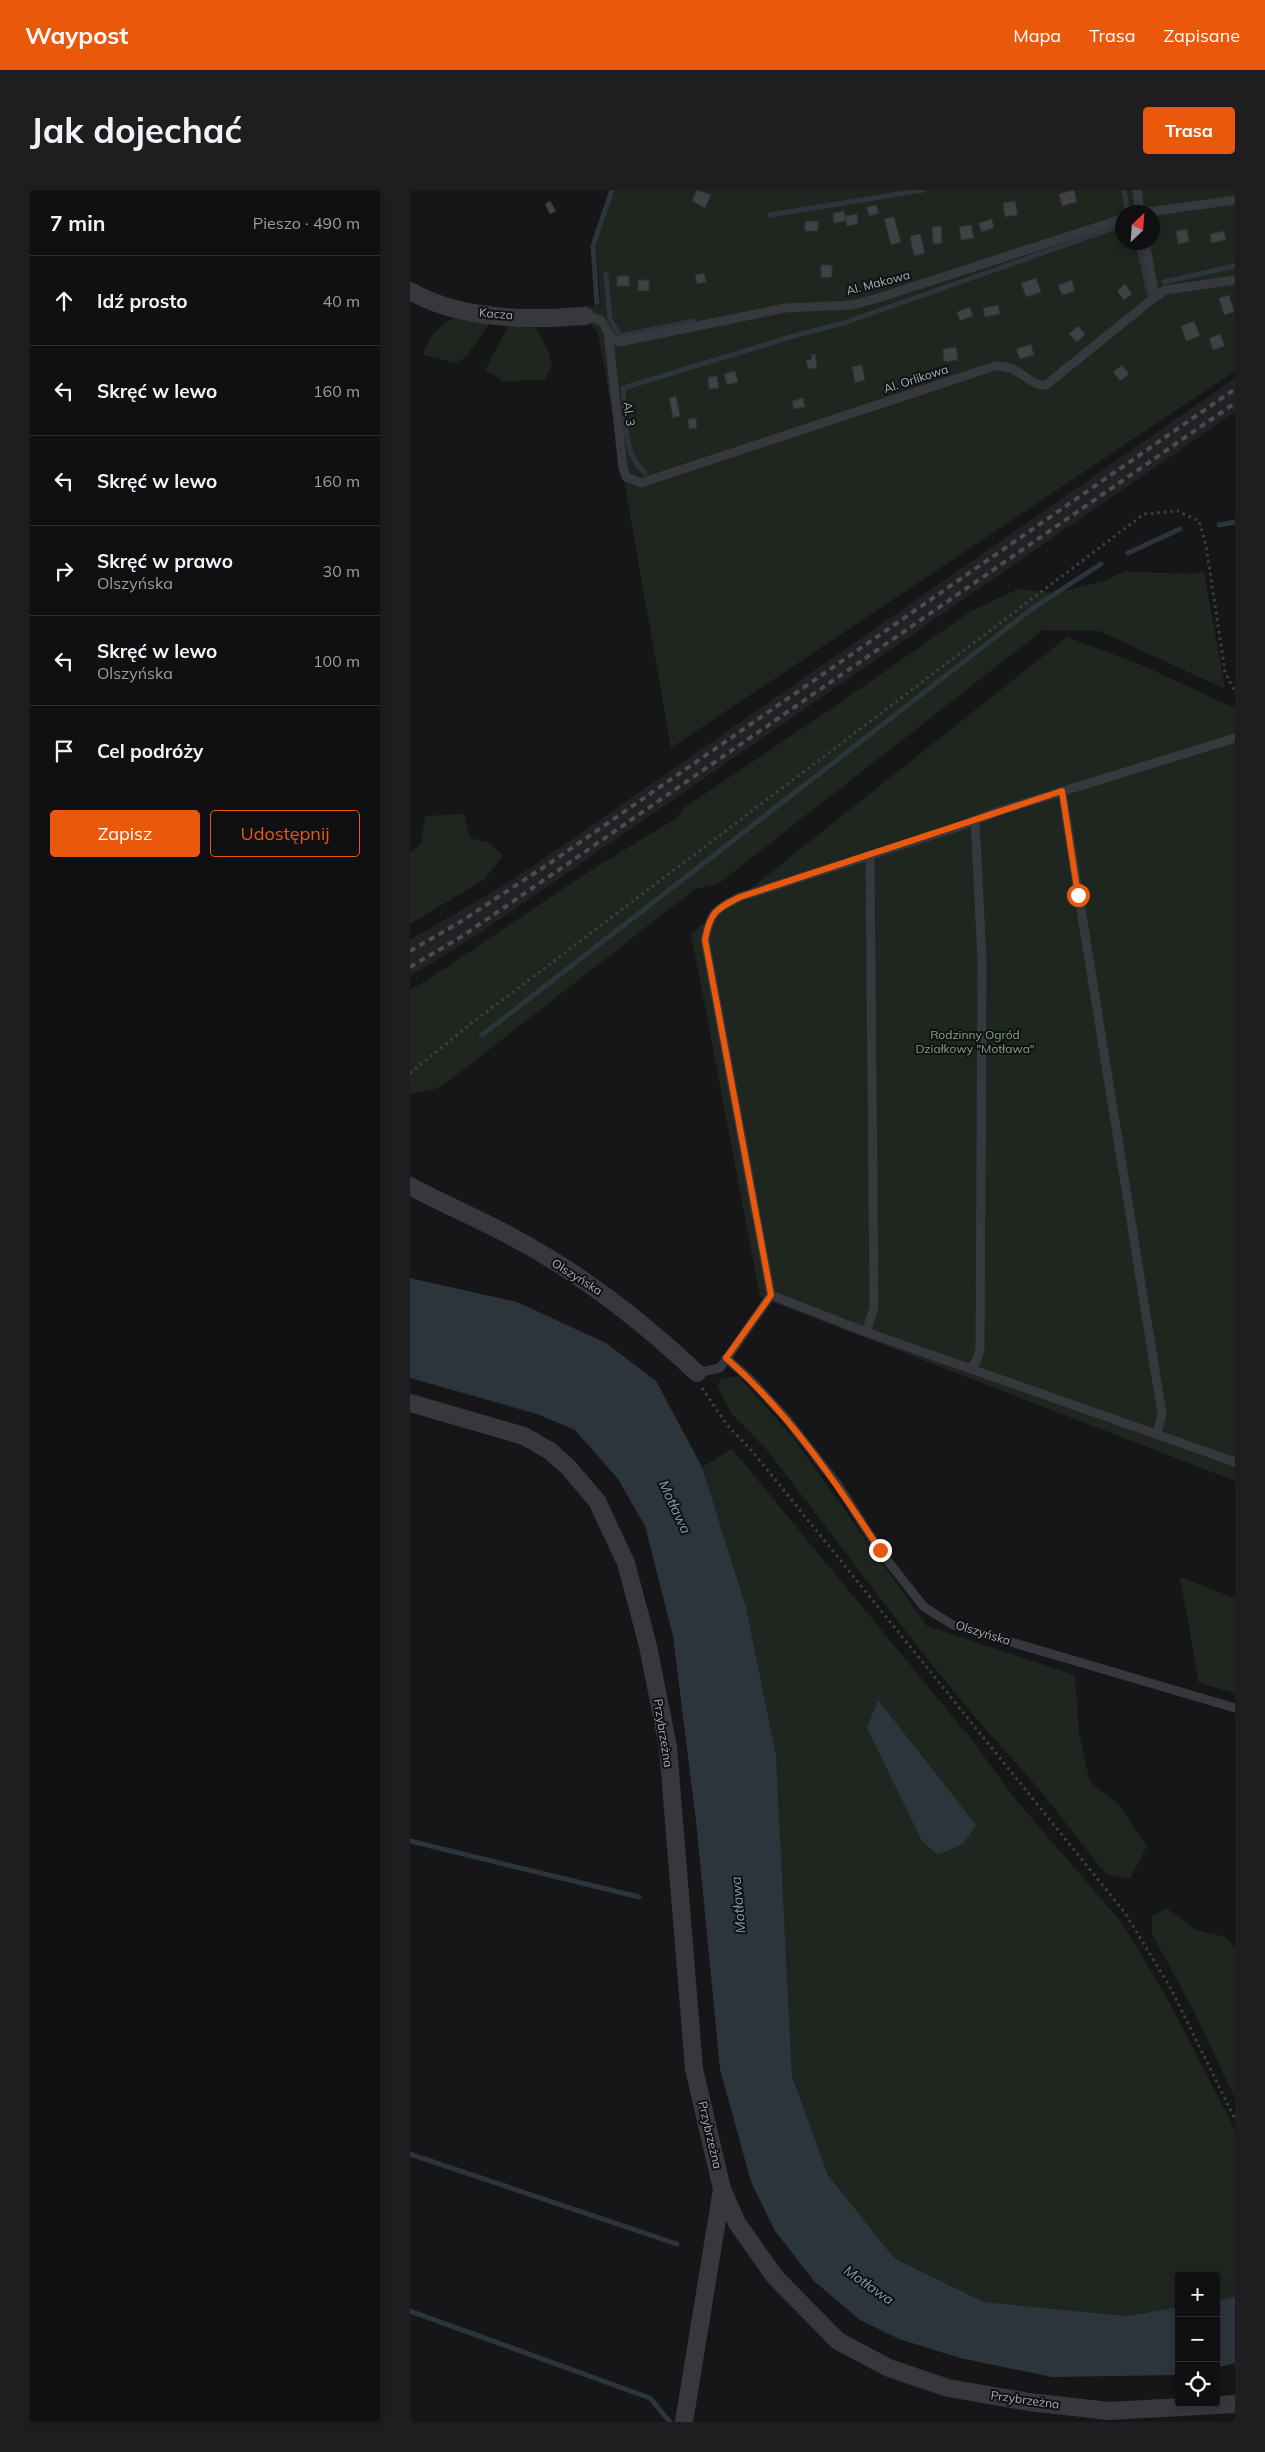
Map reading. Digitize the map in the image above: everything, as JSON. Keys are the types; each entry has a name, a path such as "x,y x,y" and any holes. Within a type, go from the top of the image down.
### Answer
{"street":[{"name":"Kacza","path":"410,290 431,303 479,314 546,318 585,316"},
{"name":"Olszyńska","path":"410,1186 518,1240 607,1296 660,1337 697,1373"},
{"name":"Przybrzeżna","path":"410,1403 524,1436 550,1451 568,1467 597,1501 626,1562 648,1646 668,1747 694,2069 722,2189 737,2223 775,2278 838,2341 889,2368 948,2388 1029,2402 1109,2411 1235,2404"},
{"name":"Przybrzeżna","path":"684,2422 722,2189"}],"lane":[{"path":"1136,190 1139,205"},
{"path":"1160,210 1235,200"},
{"name":"Al. Makowa","path":"585,316 601,320 611,337 619,342 626,342 785,308 851,305 1115,221"},
{"path":"1146,250 1155,297 1165,290 1235,280"},
{"name":"Al. Orlikowa","path":"646,481 995,366 1009,366 1038,385 1046,385 1155,297"},
{"name":"Al. 3","path":"608,331 623,468 626,477 630,481 641,483 646,481"},
{"path":"697,1373 720,1368 769,1298 705,940 708,922 717,908 740,897 1062,791 1235,738"},
{"path":"1062,791 1162,1414 1157,1434"},
{"path":"970,1368 976,1362 980,1350 982,960 975,820"},
{"path":"866,1332 874,1308 870,855"},
{"path":"769,1298 1235,1462"},
{"name":"Olszyńska","path":"726,1358 750,1379 785,1417 838,1485 880,1550 924,1607 953,1625 1235,1708"}],"path":[{"path":"410,1074 472,1023 1144,514 1178,511 1199,521 1206,545 1225,672 1235,692"},
{"path":"697,1373 714,1410 781,1486 1125,1913 1170,1986 1235,2119"}],"shaded area":[{"path":"1235,378 1235,412 477,935 410,976 410,940 512,880 568,842"}],"green space":[{"path":"614,190 1235,190 1235,371 671,748 598,332 586,321 584,306 601,306 596,246"},
{"path":"461,315 489,324 466,357 456,363 423,355 428,342 437,330 454,317"},
{"path":"510,323 526,323 538,331 549,352 552,365 545,380 503,381 485,370"},
{"path":"1125,571 1183,574 1204,572 1225,689 1099,631 1043,630 718,884 695,889 445,1084 435,1089 410,1094 410,989 426,981 588,872 675,819 685,807 834,707 971,611 1018,589 1056,593 1104,581"},
{"name":"Rodzinny Ogród Działkowy \"Motława\"","path":"1067,637 1139,664 1235,708 1235,1481 760,1297 691,933 740,897"},
{"path":"464,814 470,838 487,842 503,855 485,879 410,924 410,852 421,844 425,816"},
{"path":"738,1376 792,1436 927,1626 1075,1675 1079,1733 1090,1782 1118,1804 1147,1846 1130,1879 1105,1873 1039,1789 975,1717 920,1650 767,1450 731,1413 718,1387 720,1379"},
{"path":"732,1449 968,1735 1016,1800 1123,1924 1172,2007 1235,2130 1235,2297 1220,2300 1220,2272 1175,2272 1175,2308 1127,2316 985,2302 894,2258 828,2175 792,2076 776,1755 746,1607 702,1467"},
{"path":"1180,1577 1235,1598 1235,1693 1199,1683"},
{"path":"1166,1908 1194,1929 1225,1937 1235,1948 1235,2098 1197,2017 1152,1934 1152,1916"}],"water":[{"name":"Motława","path":"410,1278 517,1302 606,1343 656,1381 702,1467 746,1607 776,1755 792,2076 828,2175 894,2258 984,2302 1127,2316 1175,2308 1175,2375 1052,2377 960,2358 899,2339 860,2320 814,2281 775,2231 751,2182 720,2069 696,1821 673,1636 645,1526 618,1479 575,1430 537,1414 410,1378"},
{"path":"878,1700 976,1825 963,1844 938,1855 922,1841 867,1728"},
{"path":"1235,2297 1235,2363 1220,2367 1220,2317 1220,2300"}],"building":[{"path":"697,190 711,195 705,208 692,201"},
{"path":"1074,190 1077,202 1062,206 1059,194"},
{"path":"550,201 556,211 550,214 545,204"},
{"path":"1015,201 1018,215 1005,217 1003,203"},
{"path":"876,205 879,213 869,216 867,207"},
{"path":"844,211 846,221 834,223 833,213"},
{"path":"857,214 858,224 847,226 845,216"},
{"path":"894,217 901,242 891,245 884,219"},
{"path":"992,219 994,228 981,232 979,223"},
{"path":"805,221 818,221 818,231 805,231"},
{"path":"971,225 974,238 961,240 959,227"},
{"path":"941,226 942,243 933,244 932,227"},
{"path":"1187,229 1189,242 1178,244 1176,231"},
{"path":"1224,231 1226,240 1211,243 1210,234"},
{"path":"920,234 925,253 914,256 910,236"},
{"path":"821,265 832,265 832,277 821,278"},
{"path":"704,273 706,282 697,284 695,275"},
{"path":"617,276 629,276 629,286 617,286"},
{"path":"1036,278 1041,292 1026,297 1021,283"},
{"path":"638,280 649,280 649,291 638,291"},
{"path":"1072,280 1075,291 1062,295 1058,285"},
{"path":"1125,284 1132,294 1124,300 1117,291"},
{"path":"1229,295 1234,312 1224,315 1219,298"},
{"path":"998,305 1000,314 985,317 983,308"},
{"path":"970,307 973,316 960,321 957,312"},
{"path":"1194,321 1200,336 1186,341 1181,326"},
{"path":"1078,326 1085,334 1077,342 1069,334"},
{"path":"1220,334 1225,346 1213,350 1209,338"},
{"path":"1031,344 1034,355 1020,359 1016,349"},
{"path":"956,347 958,360 944,362 943,349"},
{"path":"815,354 817,368 808,369 806,360 812,359 811,355"},
{"path":"862,365 865,380 855,383 852,367"},
{"path":"1122,365 1129,374 1120,381 1113,372"},
{"path":"735,371 738,382 727,385 724,374"},
{"path":"717,376 719,388 709,389 708,377"},
{"path":"676,396 680,416 673,418 669,398"},
{"path":"803,398 805,407 794,409 792,401"},
{"path":"696,418 697,428 689,429 688,419"}],"waterway":[{"path":"597,303 593,246 612,190"},
{"path":"770,215 924,190"},
{"path":"1124,190 1126,205"},
{"path":"645,473 632,456 629,445 625,422 623,388 794,336 844,323 1115,227"},
{"path":"1140,250 1149,294"},
{"path":"1164,282 1235,266"},
{"path":"606,274 610,319 620,336 693,321"},
{"path":"1219,525 1235,522"},
{"path":"1128,553 1180,529"},
{"path":"482,1035 1033,608 1101,564"},
{"path":"410,1841 639,1897"},
{"path":"410,2154 677,2244"},
{"path":"410,2311 650,2398 670,2422"}],"railway":[{"path":"410,951 457,924 553,861 1235,389"},
{"path":"410,967 464,935 1235,403"}],"route":[{"path":"880,1550 838,1485 785,1417 750,1379 726,1358 771,1295 705,940 708,922 717,908 740,897 958,827 999,811 1062,791 1078,895"}]}
